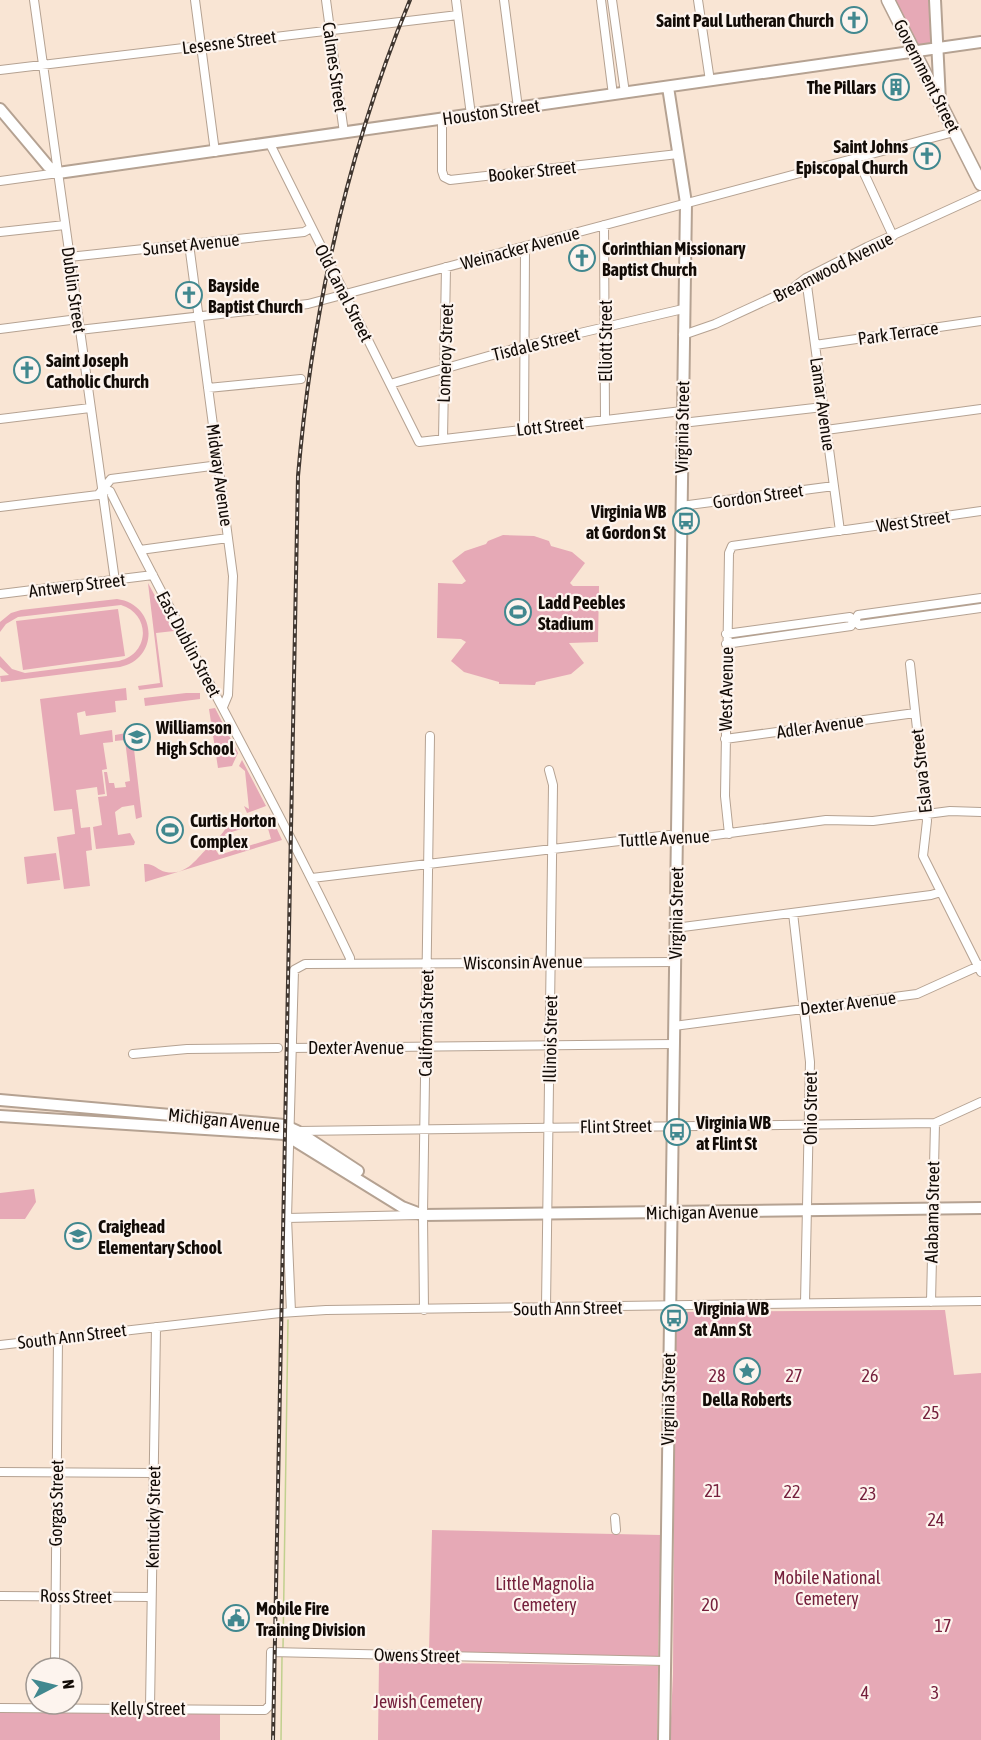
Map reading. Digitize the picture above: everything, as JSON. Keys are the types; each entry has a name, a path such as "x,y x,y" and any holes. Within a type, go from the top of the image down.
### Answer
{"main road":[{"name":"Government Street","path":"888,0 981,184"}],"street":[{"name":"Dublin Street","path":"34,0 115,581"},
{"path":"195,0 215,152"},
{"name":"Calmes Street","path":"326,0 344,134"},
{"path":"456,0 471,115"},
{"path":"504,0 518,108"},
{"path":"601,0 619,94"},
{"path":"612,0 619,94"},
{"path":"698,0 710,81"},
{"path":"935,0 940,102"},
{"name":"Lesesne Street","path":"0,70 458,15"},
{"name":"Houston Street","path":"0,181 981,42"},
{"name":"Virginia Street","path":"664,1740 686,203 668,87"},
{"path":"0,109 48,166 58,173"},
{"name":"Booker Street","path":"442,119 442,171 444,177 450,180 678,154"},
{"name":"Weinacker Avenue","path":"79,330 308,304 954,132"},
{"name":"Old Canal Street","path":"270,144 419,442"},
{"path":"856,158 893,236"},
{"name":"Breamwood Avenue","path":"683,335 715,324 793,288 806,278 981,195"},
{"path":"0,232 65,225"},
{"name":"Elliott Street","path":"604,225 605,420"},
{"name":"Sunset Avenue","path":"69,257 304,232 311,228"},
{"name":"Midway Avenue","path":"189,244 233,576 228,695 223,707"},
{"path":"524,429 525,248"},
{"name":"Lomeroy Street","path":"442,439 446,267"},
{"name":"Lamar Avenue","path":"806,278 834,486 843,530"},
{"name":"Tisdale Street","path":"390,384 524,346 683,309"},
{"path":"0,329 78,319"},
{"name":"Park Terrace","path":"815,345 981,321"},
{"path":"208,388 301,379"},
{"path":"682,423 823,407"},
{"path":"0,419 90,408"},
{"path":"826,430 981,410"},
{"name":"Lott Street","path":"419,442 682,411"},
{"path":"0,507 98,495 111,479 219,465"},
{"name":"Gordon Street","path":"681,506 834,486"},
{"name":"East Dublin Street","path":"103,489 110,491 312,878 350,958 350,964"},
{"name":"West Street","path":"732,546 981,512"},
{"name":"Antwerp Street","path":"140,550 228,538"},
{"name":"West Avenue","path":"729,834 725,796 726,634 729,553 732,546"},
{"name":"Antwerp Street","path":"0,594 153,575"},
{"path":"981,598 858,615 855,621 860,625 981,608"},
{"path":"726,634 850,617 853,621 851,626 726,644"},
{"name":"Eslava Street","path":"910,664 926,814 923,856 980,968"},
{"name":"Adler Avenue","path":"725,739 915,712"},
{"name":"California Street","path":"424,1310 423,1215 430,736"},
{"name":"Illinois Street","path":"546,1308 554,785 549,770"},
{"name":"Tuttle Avenue","path":"312,878 669,835 693,838 826,820 873,821 926,814 981,812"},
{"path":"675,928 941,892"},
{"name":"Ohio Street","path":"793,913 810,1062 805,1303"},
{"name":"Wisconsin Avenue","path":"290,1048 292,978 294,970 299,966 675,962"},
{"name":"Dexter Avenue","path":"674,1026 917,994 980,968"},
{"name":"Dexter Avenue","path":"290,1048 674,1044"},
{"path":"133,1054 187,1049 278,1048"},
{"path":"290,1048 292,1132 287,1218 291,1312"},
{"name":"Michigan Avenue","path":"0,1100 292,1132 423,1215"},
{"path":"935,1123 981,1102"},
{"name":"Michigan Avenue","path":"0,1116 292,1132 391,1200 423,1215 548,1212 808,1212 981,1208"},
{"name":"Flint Street","path":"292,1132 424,1128 935,1123"},
{"name":"Alabama Street","path":"931,1302 931,1209 935,1123"},
{"path":"386,1216 391,1200"},
{"path":"287,1218 423,1215"},
{"name":"South Ann Street","path":"0,1345 291,1312 981,1301"},
{"name":"Kentucky Street","path":"150,1708 156,1327"},
{"name":"Gorgas Street","path":"55,1656 58,1338"},
{"path":"0,1472 154,1473"},
{"path":"615,1518 616,1530"},
{"name":"Ross Street","path":"0,1596 151,1597"},
{"name":"Owens Street","path":"223,1709 266,1710 270,1705 271,1652 665,1661"},
{"name":"Kelly Street","path":"0,1708 24,1707"},
{"name":"Kelly Street","path":"84,1707 223,1709"}],"green space":[{"path":"888,0 935,0 938,48 915,51"},
{"name":"Ladd Peebles Stadium","path":"503,535 534,536 549,541 551,546 572,552 585,563 570,583 573,586 599,586 598,642 569,643 584,663 571,674 536,682 535,685 499,684 499,682 464,672 451,661 466,642 461,639 437,638 438,583 462,584 466,581 452,561 465,551"},
{"path":"148,583 174,631 156,633 163,687 139,690 138,686 160,683"},
{"path":"117,599 130,603 140,611 146,621 147,643 142,654 133,662 120,667 1,682 0,676 9,675 0,667 0,656 12,669 25,673 119,661 129,657 137,651 141,643 142,625 131,610 121,605 18,617 6,624 0,632 0,622 11,613 21,610"},
{"path":"118,609 125,656 23,670 16,621"},
{"path":"126,688 127,700 115,701 116,712 86,716 85,711 77,713 80,735 112,730 113,742 103,743 107,769 102,770 105,794 98,795 97,787 76,790 81,828 90,827 92,850 86,851 90,886 64,889 57,837 75,834 72,809 54,811 40,699"},
{"path":"200,693 200,699 145,706 144,698"},
{"path":"215,708 238,753 232,766 218,768 209,709"},
{"path":"132,732 142,817 136,819 134,805 122,807 115,812 118,835 130,833 135,842 134,845 96,849 93,827 102,825 98,797 107,796 104,772 107,772 109,783 114,783 115,788 126,787 125,782 130,781 125,740 115,741 115,735"},
{"path":"242,760 266,806 247,813 244,806 249,809 245,771 239,766"},
{"path":"270,814 282,840 181,871 192,864 212,844 219,855 271,839 265,818"},
{"path":"256,818 261,828 258,824 225,834 227,840 220,842 217,840 227,827"},
{"path":"56,853 60,880 27,884 24,857"},
{"path":"144,864 160,870 181,871 145,882"},
{"path":"34,1189 36,1202 25,1219 0,1219 0,1193"},
{"name":"Mobile National Cemetery","path":"945,1310 954,1375 981,1373 981,1740 670,1740 673,1674 675,1312"},
{"name":"Little Magnolia Cemetery","path":"432,1530 661,1535 658,1657 429,1652"},
{"name":"Jewish Cemetery","path":"379,1662 658,1666 657,1740 378,1740"},
{"path":"0,1708 24,1708 24,1716 84,1716 84,1710 220,1712 220,1740 0,1740"}],"waterway":[{"path":"283,1648 288,1320"},
{"path":"281,1740 282,1657"}],"railway":[{"path":"273,1740 298,476 313,354 336,234 368,116 410,0"}],"place":[{"name":"Saint Paul Lutheran Church","path":"854,20"},
{"name":"The Pillars","path":"896,87"},
{"name":"Saint Johns Episcopal Church","path":"927,156"},
{"name":"Corinthian Missionary Baptist Church","path":"582,258"},
{"name":"Bayside Baptist Church","path":"189,295"},
{"name":"Saint Joseph Catholic Church","path":"27,370"},
{"name":"Virginia WB at Gordon St","path":"686,521"},
{"name":"Ladd Peebles Stadium","path":"518,612"},
{"name":"Williamson High School","path":"137,737"},
{"name":"Curtis Horton Complex","path":"170,830"},
{"name":"Virginia WB at Flint St","path":"677,1132"},
{"name":"Craighead Elementary School","path":"78,1236"},
{"name":"Virginia WB at Ann St","path":"674,1318"},
{"name":"Della Roberts","path":"747,1371"},
{"name":"Mobile Fire Training Division","path":"236,1618"}],"park label":[{"name":"28","path":"717,1375"},
{"name":"27","path":"794,1375"},
{"name":"26","path":"870,1375"},
{"name":"25","path":"931,1412"},
{"name":"21","path":"713,1490"},
{"name":"22","path":"792,1491"},
{"name":"23","path":"868,1493"},
{"name":"24","path":"936,1519"},
{"name":"20","path":"710,1604"},
{"name":"17","path":"943,1625"},
{"name":"4","path":"865,1692"},
{"name":"3","path":"935,1692"}]}
